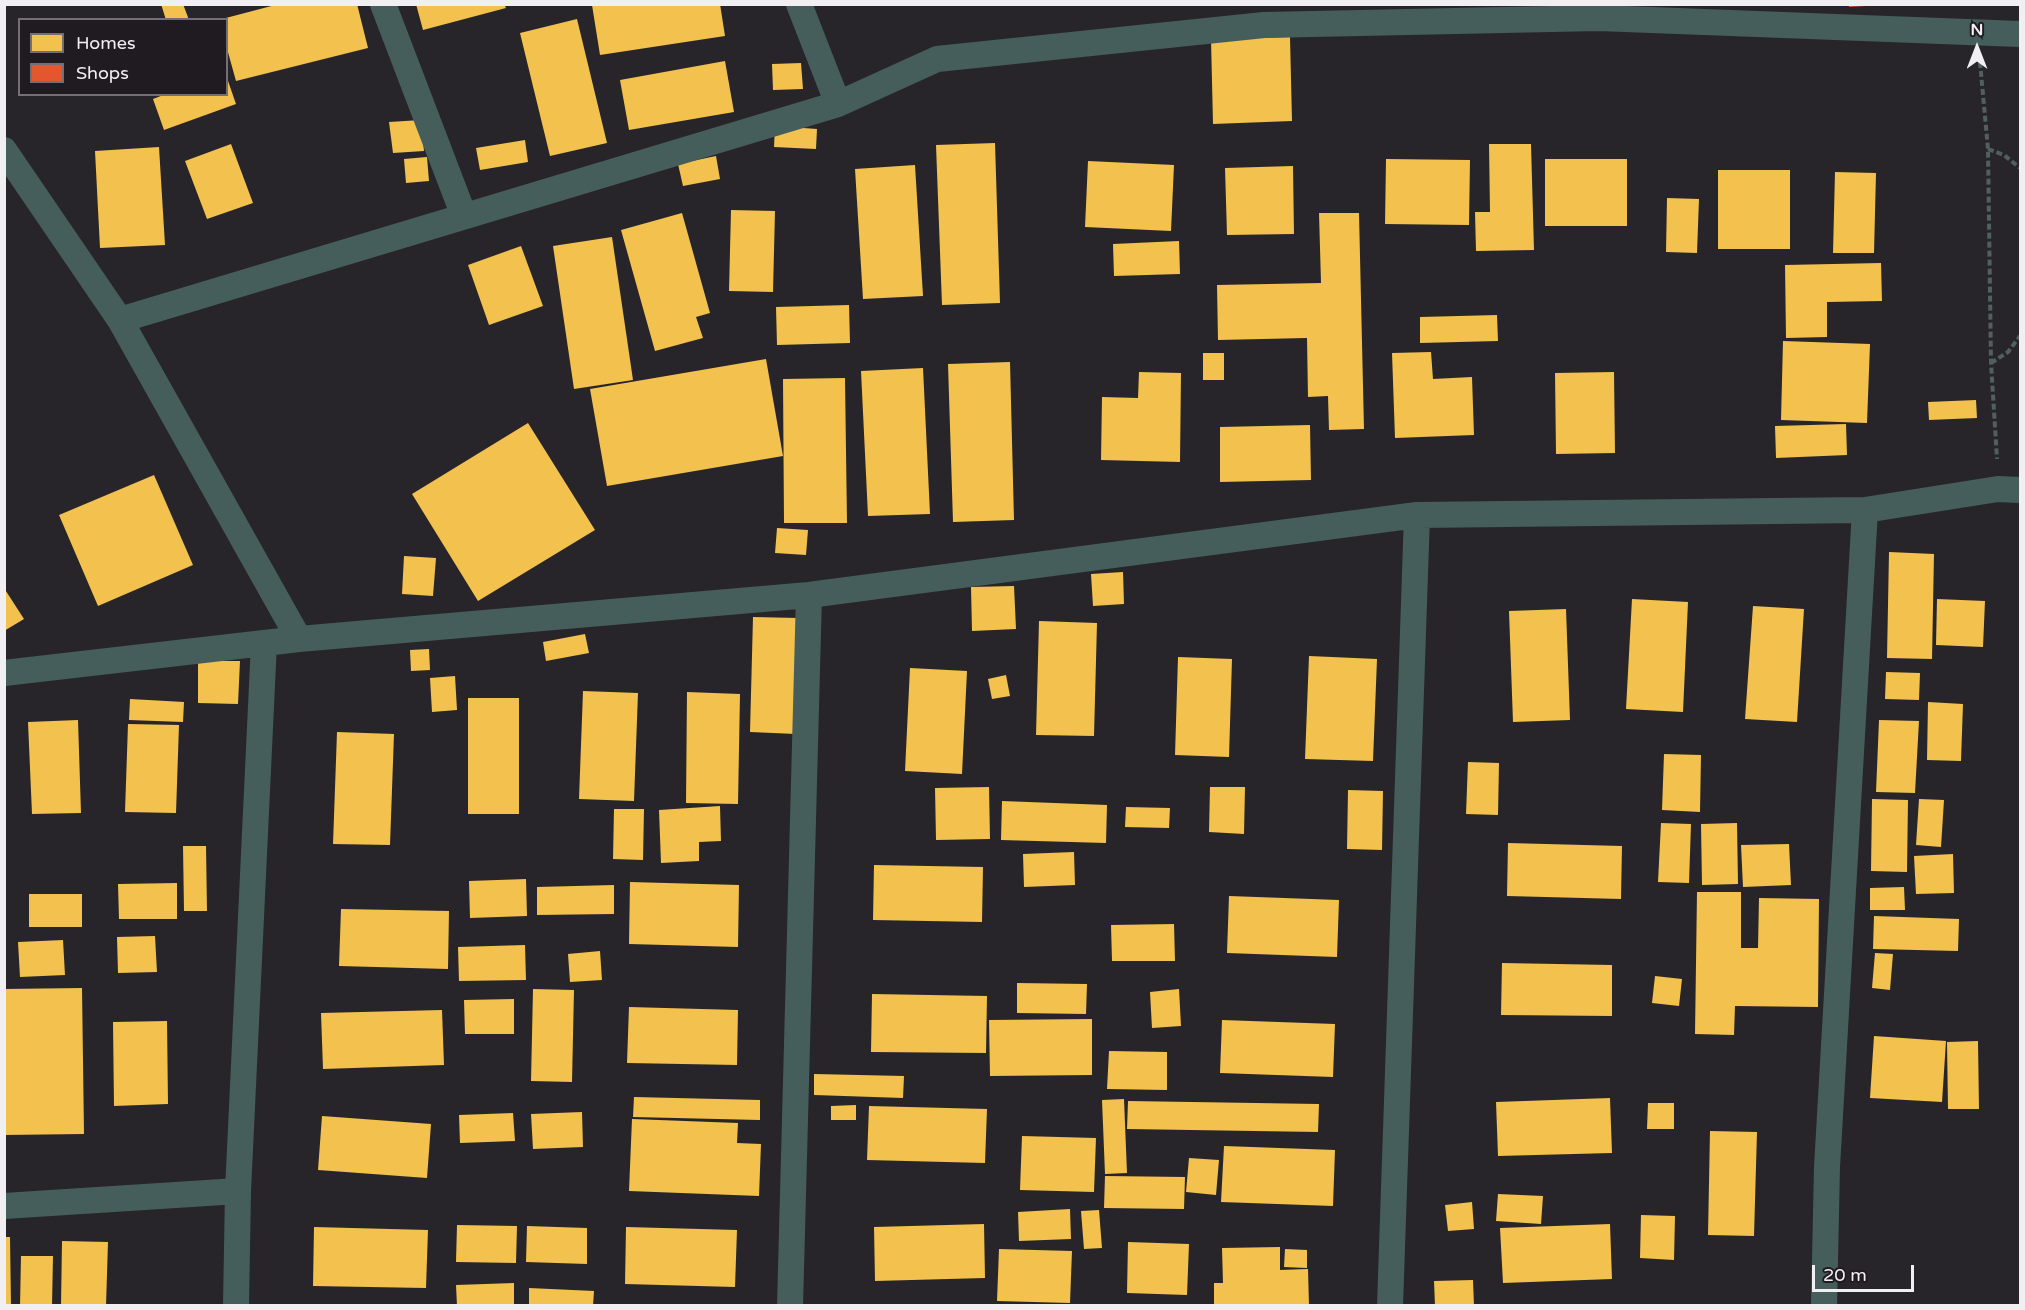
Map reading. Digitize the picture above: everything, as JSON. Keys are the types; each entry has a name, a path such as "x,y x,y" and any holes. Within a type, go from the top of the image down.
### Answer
{"street":[{"path":"383,4 464,216"},
{"path":"799,4 837,104"},
{"path":"120,320 837,104 937,59 1264,25 1599,18 2020,34"},
{"path":"4,150 120,320 299,639"},
{"path":"4,673 299,639 809,595 1417,515 1865,510 2009,490"},
{"path":"1824,1305 1828,1155 1865,510"},
{"path":"1390,1305 1417,515"},
{"path":"790,1305 809,595"},
{"path":"236,1305 238,1191 264,643"},
{"path":"4,1206 238,1191"}],"path":[{"path":"1977,32 1988,149 1991,363 2009,490"},
{"path":"1988,149 2004,155 2020,168"},
{"path":"1991,363 2008,352 2020,336"}],"building: Homes":[{"path":"161,4 183,4 188,18 165,18"},
{"path":"279,4 357,4 368,48 236,81 228,52 228,18 226,18"},
{"path":"416,4 504,4 506,8 423,30"},
{"path":"720,4 725,36 600,55 592,5"},
{"path":"577,19 607,143 550,156 520,33"},
{"path":"1290,37 1292,121 1213,124 1211,39"},
{"path":"725,61 734,112 629,130 620,80"},
{"path":"801,63 803,89 773,90 772,64"},
{"path":"228,81 236,104 164,130 153,99 161,96 228,96"},
{"path":"421,120 424,151 393,153 389,122"},
{"path":"775,126 817,129 816,149 774,147"},
{"path":"525,140 528,162 480,170 476,148"},
{"path":"995,143 1000,303 942,305 936,145"},
{"path":"231,144 253,203 207,219 185,161"},
{"path":"1489,144 1531,144 1534,250 1476,251 1475,212 1490,212"},
{"path":"159,147 165,245 100,248 95,151"},
{"path":"716,156 720,179 683,186 678,164"},
{"path":"427,157 429,181 406,183 404,159"},
{"path":"1386,159 1470,160 1469,225 1385,224"},
{"path":"1545,159 1627,159 1627,226 1545,226"},
{"path":"1088,161 1174,165 1171,231 1085,227"},
{"path":"915,165 923,296 863,299 855,169"},
{"path":"1293,166 1294,234 1227,235 1225,168"},
{"path":"1718,170 1790,170 1790,249 1718,249"},
{"path":"1835,172 1876,173 1874,253 1833,253"},
{"path":"1667,198 1699,199 1697,253 1666,252"},
{"path":"731,210 775,211 773,292 729,291"},
{"path":"682,213 710,313 696,317 703,338 655,351 621,230"},
{"path":"1319,213 1359,213 1364,429 1329,430 1328,396 1308,397 1307,338 1218,340 1217,285 1321,283"},
{"path":"612,237 633,380 574,389 553,246"},
{"path":"1179,241 1180,274 1114,276 1113,244"},
{"path":"521,246 543,306 489,325 468,265"},
{"path":"1881,263 1882,301 1827,302 1827,337 1786,338 1785,265"},
{"path":"849,305 850,343 777,345 776,307"},
{"path":"1497,315 1498,341 1420,343 1420,317"},
{"path":"1783,341 1870,344 1867,423 1781,420"},
{"path":"1431,352 1433,379 1472,377 1474,435 1395,438 1392,353"},
{"path":"1203,353 1224,353 1224,380 1203,380"},
{"path":"766,359 783,456 607,486 590,389"},
{"path":"1010,362 1014,520 953,522 948,364"},
{"path":"923,368 930,514 868,516 861,371"},
{"path":"1139,372 1181,373 1180,462 1101,460 1102,397 1138,398"},
{"path":"1614,372 1615,453 1556,454 1555,373"},
{"path":"845,378 847,523 784,523 783,379"},
{"path":"1976,400 1977,418 1929,420 1928,402"},
{"path":"528,423 595,530 478,601 412,494"},
{"path":"1846,424 1847,455 1776,458 1775,426"},
{"path":"1310,425 1311,480 1220,482 1220,427"},
{"path":"154,475 193,565 98,606 59,515"},
{"path":"777,528 808,530 806,555 775,553"},
{"path":"1889,552 1934,554 1932,659 1887,658"},
{"path":"404,556 436,558 433,596 402,594"},
{"path":"1123,572 1124,604 1093,606 1091,574"},
{"path":"1014,586 1016,629 972,631 971,587"},
{"path":"4,588 24,619 4,631"},
{"path":"1632,599 1688,602 1683,712 1626,709"},
{"path":"1937,599 1985,601 1983,647 1936,645"},
{"path":"1753,606 1804,609 1797,722 1745,719"},
{"path":"1566,609 1570,720 1513,722 1509,611"},
{"path":"753,617 798,618 796,734 750,732"},
{"path":"1039,621 1097,623 1094,736 1036,735"},
{"path":"585,634 589,653 546,661 543,642"},
{"path":"429,649 430,670 411,671 410,650"},
{"path":"1309,656 1377,659 1373,761 1305,759"},
{"path":"1178,657 1232,659 1229,757 1175,755"},
{"path":"198,661 240,661 238,704 198,703"},
{"path":"910,668 967,671 962,774 905,771"},
{"path":"1886,672 1920,673 1919,700 1885,699"},
{"path":"1006,675 1010,696 992,699 988,679"},
{"path":"455,676 457,710 432,712 430,678"},
{"path":"583,691 638,693 634,801 579,799"},
{"path":"687,692 740,694 738,804 686,803"},
{"path":"468,698 519,698 519,814 468,814"},
{"path":"130,699 184,702 183,722 129,720"},
{"path":"1928,702 1963,704 1961,761 1927,760"},
{"path":"78,720 81,813 32,814 28,722"},
{"path":"1879,720 1919,721 1915,793 1876,792"},
{"path":"128,724 179,725 176,813 125,812"},
{"path":"337,732 394,734 390,845 333,844"},
{"path":"1664,754 1701,755 1700,812 1662,810"},
{"path":"1468,762 1499,763 1498,815 1466,814"},
{"path":"989,787 990,839 936,840 935,788"},
{"path":"1210,787 1245,787 1244,834 1209,832"},
{"path":"1348,790 1383,791 1382,850 1347,849"},
{"path":"1872,799 1908,800 1907,872 1871,871"},
{"path":"1919,799 1944,800 1941,847 1916,845"},
{"path":"1002,801 1107,805 1106,843 1001,840"},
{"path":"720,806 721,841 699,842 699,861 661,863 659,810"},
{"path":"1126,807 1170,808 1169,828 1125,827"},
{"path":"614,809 644,809 643,860 613,859"},
{"path":"1661,823 1691,824 1689,883 1658,882"},
{"path":"1737,823 1738,884 1702,885 1701,824"},
{"path":"1508,843 1622,846 1621,899 1507,896"},
{"path":"1789,844 1791,885 1743,887 1741,845"},
{"path":"183,846 206,846 207,911 184,911"},
{"path":"1074,852 1075,885 1024,887 1023,854"},
{"path":"1953,854 1954,893 1916,894 1914,856"},
{"path":"874,865 983,867 982,922 873,920"},
{"path":"526,879 527,916 470,918 469,881"},
{"path":"630,882 739,885 738,947 629,944"},
{"path":"177,883 177,919 119,919 118,884"},
{"path":"614,885 614,914 537,915 537,887"},
{"path":"1904,887 1905,910 1870,910 1870,888"},
{"path":"1697,892 1741,892 1741,948 1758,948 1759,898 1819,899 1818,1007 1735,1006 1734,1035 1695,1034"},
{"path":"29,894 82,894 82,927 29,927"},
{"path":"1229,896 1339,900 1337,957 1227,953"},
{"path":"341,909 449,911 448,969 339,966"},
{"path":"1874,916 1959,919 1958,951 1873,949"},
{"path":"1174,924 1175,961 1112,961 1111,925"},
{"path":"155,936 157,972 118,973 117,937"},
{"path":"63,940 65,975 20,977 18,942"},
{"path":"525,945 526,980 459,981 458,947"},
{"path":"600,951 602,980 570,982 568,954"},
{"path":"1875,953 1893,954 1890,990 1872,988"},
{"path":"1502,963 1612,965 1612,1016 1501,1015"},
{"path":"1655,976 1682,979 1679,1006 1652,1003"},
{"path":"1017,983 1087,984 1086,1014 1017,1013"},
{"path":"82,988 84,1134 4,1135 4,989"},
{"path":"533,989 574,990 572,1082 531,1081"},
{"path":"1179,989 1181,1026 1152,1028 1150,992"},
{"path":"872,994 987,996 986,1053 871,1052"},
{"path":"514,999 514,1034 465,1034 464,1000"},
{"path":"629,1007 738,1010 737,1065 627,1063"},
{"path":"442,1010 444,1065 323,1069 321,1013"},
{"path":"1092,1019 1092,1075 990,1076 989,1020"},
{"path":"1222,1020 1335,1024 1333,1077 1220,1073"},
{"path":"167,1021 168,1104 114,1106 113,1022"},
{"path":"1874,1036 1946,1041 1942,1102 1870,1098"},
{"path":"1978,1041 1979,1109 1948,1109 1947,1042"},
{"path":"1109,1051 1167,1052 1167,1090 1107,1089"},
{"path":"814,1074 904,1076 903,1098 814,1095"},
{"path":"634,1097 760,1100 760,1120 633,1117"},
{"path":"1610,1098 1612,1153 1498,1156 1496,1102"},
{"path":"1124,1099 1127,1173 1105,1174 1102,1100"},
{"path":"1128,1101 1319,1104 1318,1132 1127,1129"},
{"path":"1648,1103 1674,1103 1674,1129 1647,1129"},
{"path":"856,1105 856,1120 831,1120 831,1106"},
{"path":"869,1106 987,1109 985,1163 867,1160"},
{"path":"582,1112 583,1147 533,1149 531,1114"},
{"path":"513,1113 515,1141 460,1143 459,1115"},
{"path":"322,1116 431,1124 427,1178 318,1170"},
{"path":"632,1119 738,1123 737,1143 761,1144 759,1196 629,1191"},
{"path":"1710,1131 1757,1132 1754,1236 1708,1235"},
{"path":"1022,1136 1096,1138 1094,1192 1020,1190"},
{"path":"1224,1146 1335,1150 1333,1206 1221,1202"},
{"path":"1189,1158 1219,1160 1216,1195 1186,1192"},
{"path":"1105,1176 1185,1177 1184,1209 1104,1208"},
{"path":"1498,1194 1543,1196 1541,1224 1496,1221"},
{"path":"1472,1202 1474,1229 1448,1231 1445,1205"},
{"path":"1070,1209 1071,1239 1019,1241 1018,1212"},
{"path":"1099,1210 1102,1248 1084,1249 1081,1211"},
{"path":"1641,1215 1675,1216 1674,1260 1640,1258"},
{"path":"984,1224 985,1278 875,1281 874,1227"},
{"path":"1610,1224 1612,1279 1503,1283 1500,1228"},
{"path":"457,1225 517,1226 516,1263 456,1262"},
{"path":"527,1226 587,1228 587,1264 526,1262"},
{"path":"314,1227 428,1230 426,1288 313,1286"},
{"path":"626,1227 737,1230 735,1287 625,1284"},
{"path":"4,1237 10,1237 11,1306 4,1306"},
{"path":"62,1241 108,1242 106,1306 61,1306"},
{"path":"1128,1242 1189,1244 1187,1295 1127,1293"},
{"path":"1280,1247 1280,1270 1308,1269 1309,1306 1214,1306 1214,1283 1223,1283 1222,1248"},
{"path":"999,1249 1072,1251 1070,1303 997,1301"},
{"path":"1285,1249 1307,1250 1307,1268 1284,1267"},
{"path":"21,1256 53,1256 52,1306 20,1306"},
{"path":"1473,1280 1474,1306 1435,1306 1434,1281"},
{"path":"514,1283 514,1306 457,1306 456,1285"},
{"path":"529,1288 594,1291 593,1306 529,1306"}],"building: Shops":[{"path":"1849,4 1866,4 1866,6 1849,7"}]}
